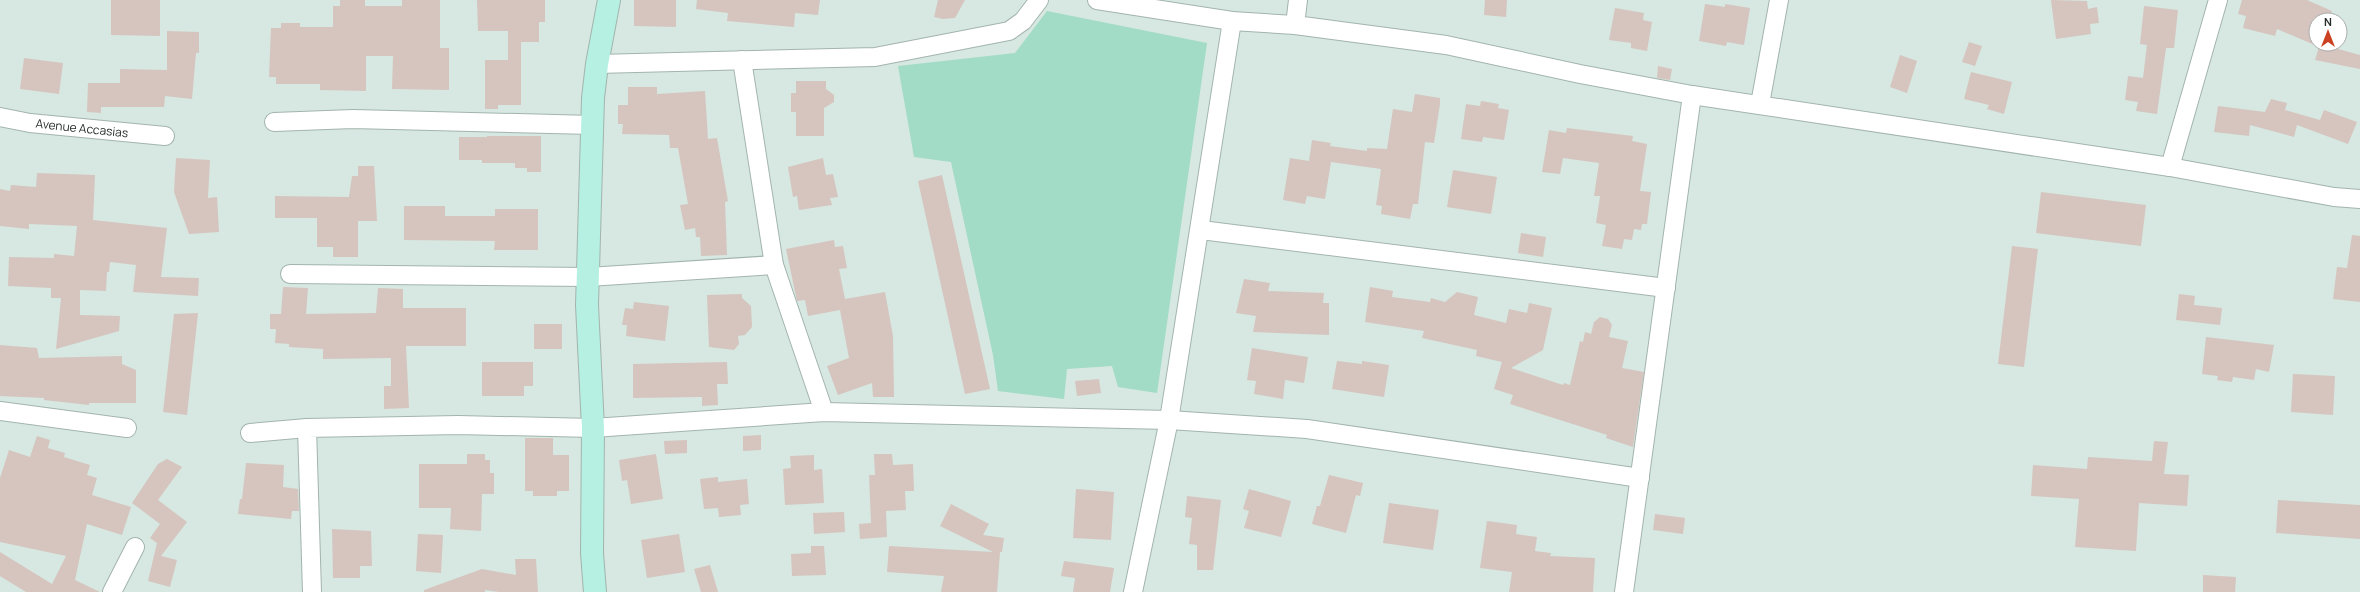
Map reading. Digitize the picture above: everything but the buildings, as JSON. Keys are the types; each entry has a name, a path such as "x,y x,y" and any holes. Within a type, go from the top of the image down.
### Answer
{"street":[{"path":"595,592 592,553 593,428 587,305 593,125 597,64 609,0"},
{"path":"597,64 875,57 1009,31 1023,21 1038,0"},
{"path":"1097,0 1232,21 1295,25 1446,45 1580,74 1692,95 1760,104 1876,124 2170,167 2334,197 2360,200"},
{"path":"1295,25 1298,0"},
{"path":"1760,104 1779,0"},
{"path":"2170,167 2218,0"},
{"path":"1133,592 1169,420 1201,230 1232,21"},
{"path":"742,60 774,265 824,412"},
{"path":"1624,592 1692,95"},
{"name":"Avenue Accasias","path":"0,117 30,123 165,136"},
{"path":"274,122 353,119 593,125"},
{"path":"1201,230 1666,288"},
{"path":"290,274 588,277 774,265"},
{"path":"0,411 127,428"},
{"path":"250,433 307,428 458,425 593,428 824,412 1169,420 1307,429 1640,478"},
{"path":"307,428 312,592"},
{"path":"112,592 135,547"}],"green space":[{"path":"1047,11 1207,43 1157,393 1118,387 1112,366 1067,369 1064,399 998,391 993,355 951,162 914,157 898,66 1015,53"}]}
